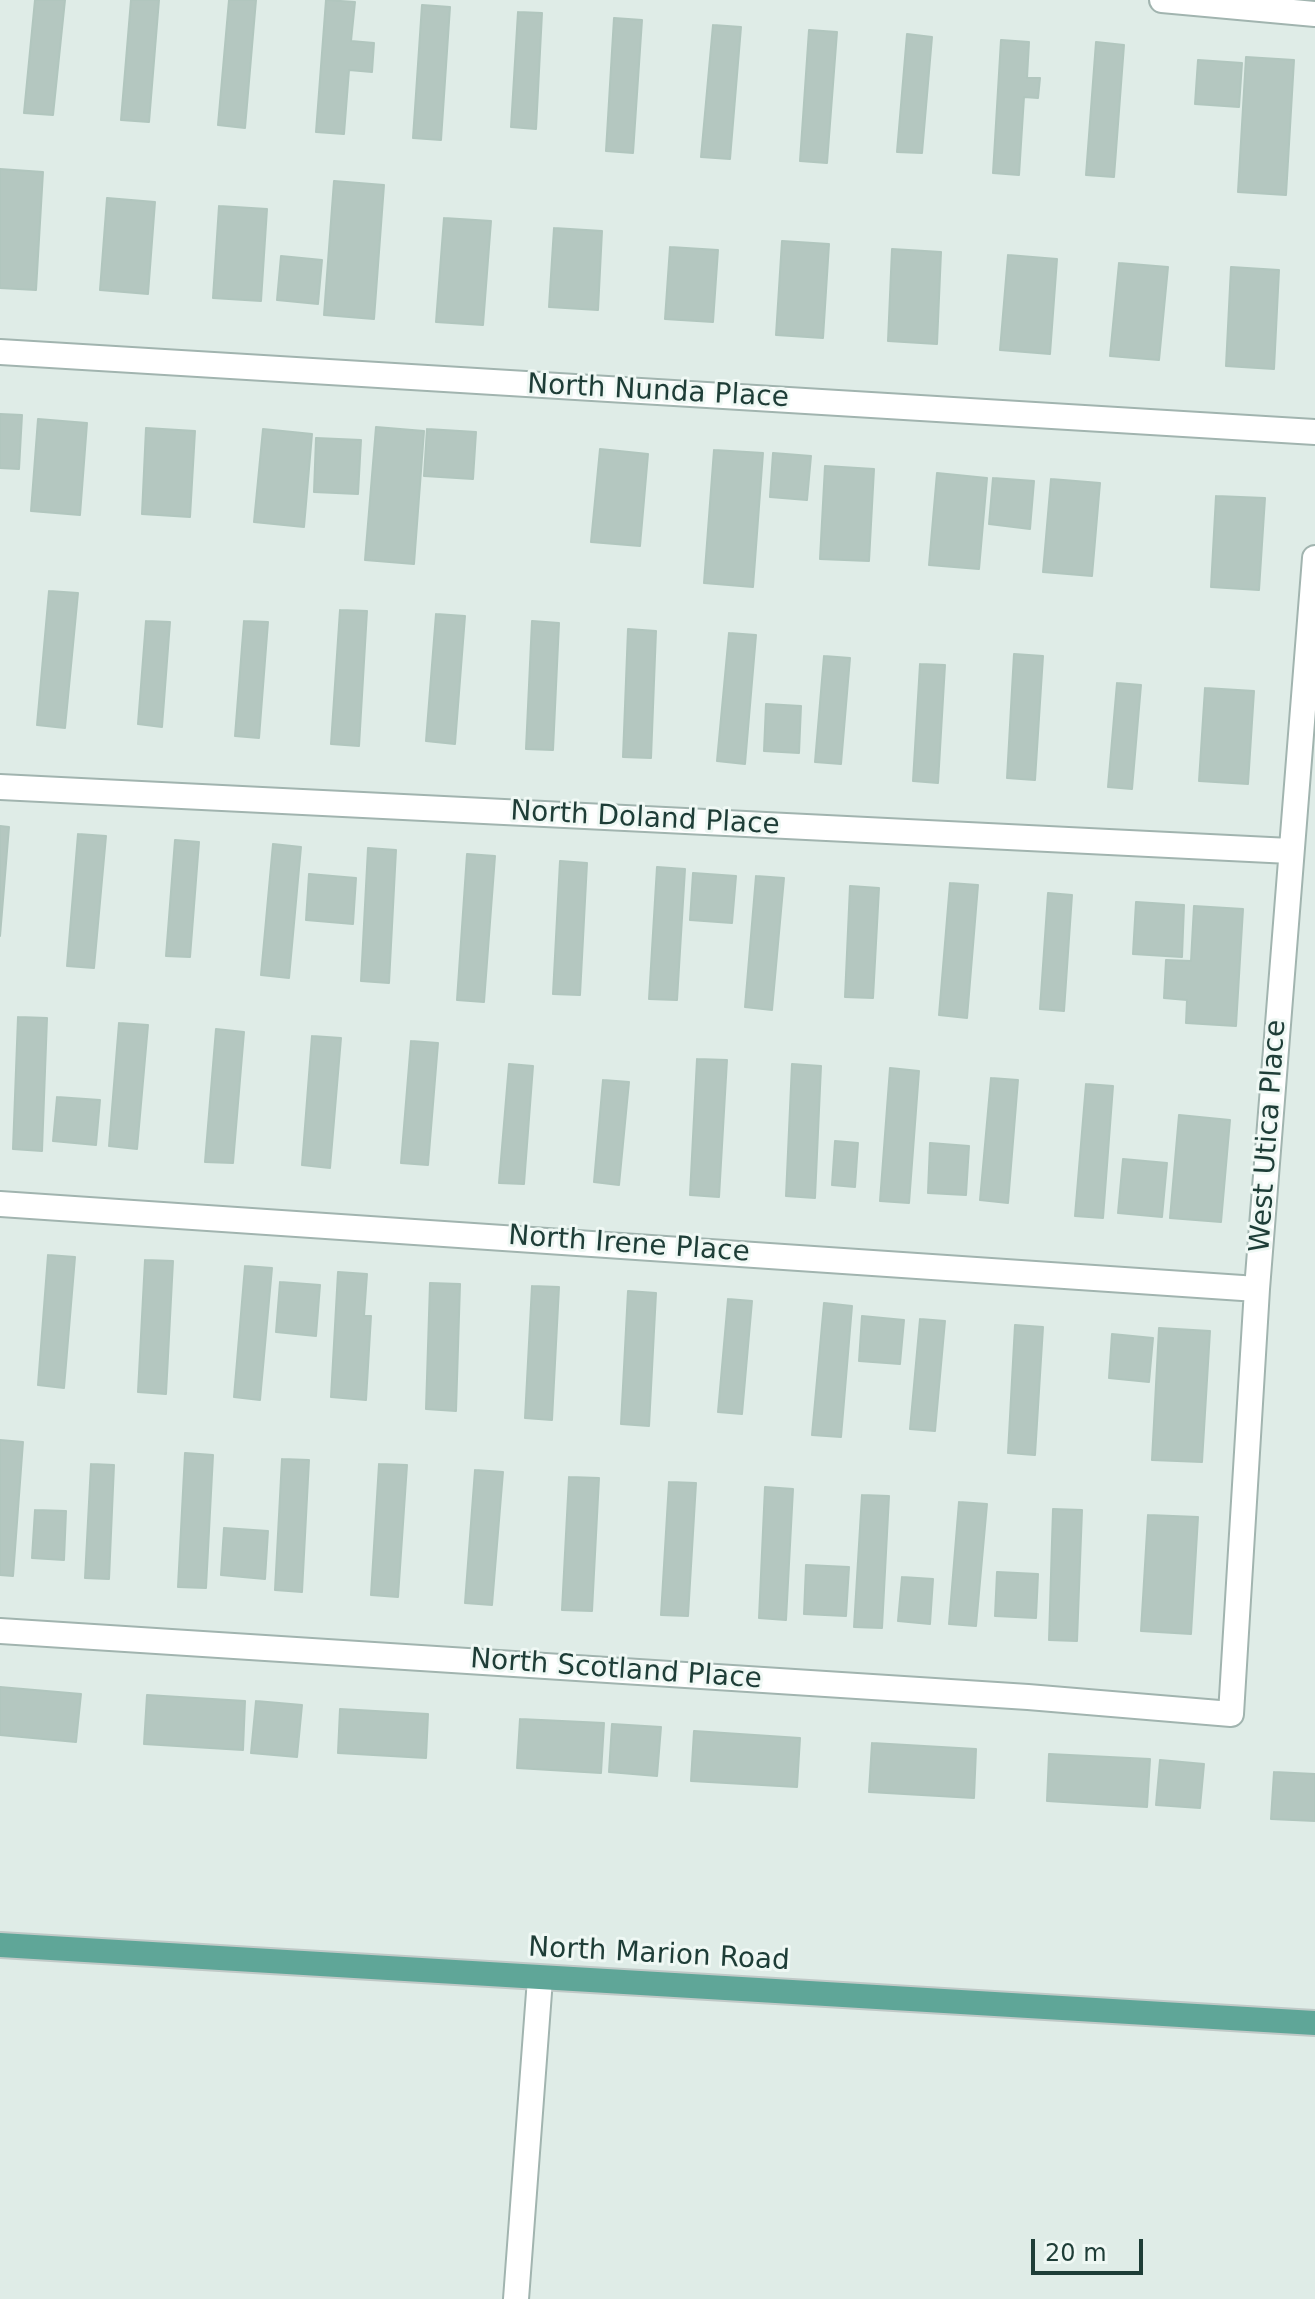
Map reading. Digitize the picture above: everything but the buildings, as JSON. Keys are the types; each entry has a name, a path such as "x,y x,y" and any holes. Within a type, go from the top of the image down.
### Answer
{"main road":[{"name":"North Marion Road","path":"0,1945 1315,2023"}],"street":[{"path":"1162,0 1315,14"},
{"name":"North Nunda Place","path":"0,352 1315,432"},
{"name":"West Utica Place","path":"1231,1714 1257,1289 1315,558"},
{"name":"North Doland Place","path":"0,787 1290,851"},
{"name":"North Irene Place","path":"0,1204 1257,1289"},
{"name":"North Scotland Place","path":"0,1631 1028,1697 1231,1714"},
{"path":"516,2299 540,1979"}]}
